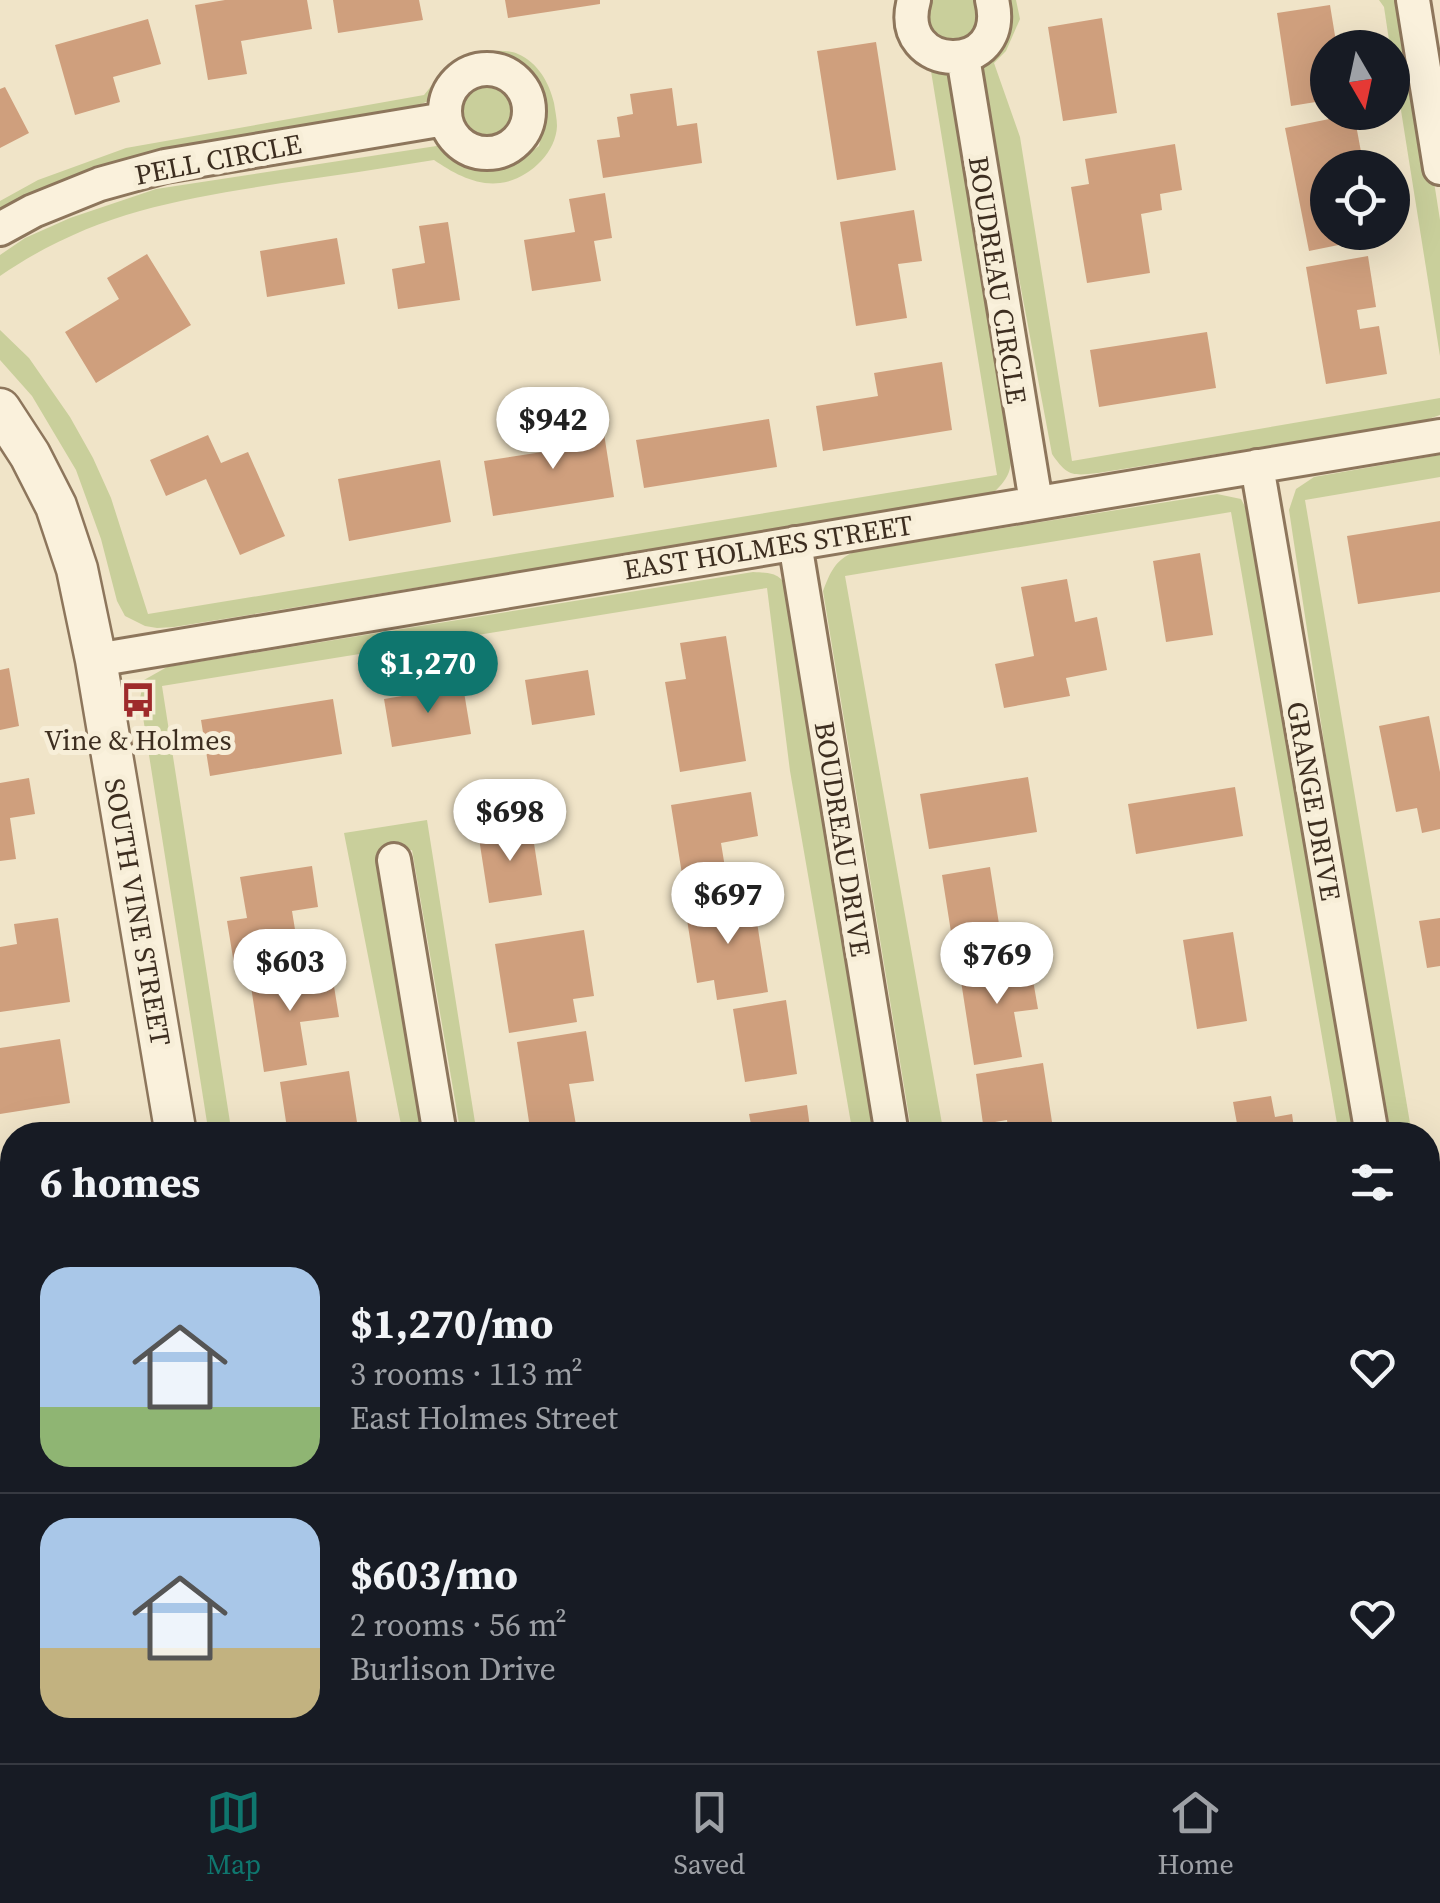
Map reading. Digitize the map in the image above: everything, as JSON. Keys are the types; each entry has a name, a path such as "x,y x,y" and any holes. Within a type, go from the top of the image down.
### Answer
{"street":[{"path":"914,0 912,26 917,38 925,48 950,58 976,52 987,41 996,14 992,0"},
{"path":"1413,0 1440,168"},
{"name":"BOUDREAU CIRCLE","path":"963,57 1036,502"},
{"name":"PELL CIRCLE","path":"0,230 32,211 100,184 166,166 445,119"},
{"name":"SOUTH VINE STREET","path":"0,409 56,506 77,569 96,660 174,1122"},
{"name":"EAST HOLMES STREET","path":"96,660 1440,436"},
{"name":"GRANGE DRIVE","path":"1257,466 1370,1122"},
{"name":"BOUDREAU DRIVE","path":"794,543 890,1122"},
{"path":"394,860 438,1122"}],"green space":[{"path":"899,0 944,65 952,85 1011,441 1009,470 992,494 174,627 145,626 125,616 76,470 32,396 0,360 0,330 29,358 93,458 111,498 148,614 997,475 930,65 902,27"},
{"path":"930,0 986,0 978,37 949,44 942,39 930,26"},
{"path":"1006,0 1016,0 1020,19 1006,51 994,63 1020,137 1072,461 1440,398 1440,415 1423,421 1098,473 1076,474 1062,467 1052,454 980,70 1006,28"},
{"path":"1379,0 1400,0 1408,16 1440,220 1440,356 1404,130 1410,130 1410,30 1387,30"},
{"path":"471,52 518,54 537,68 549,88 556,117 555,136 546,156 520,177 500,183 482,182 457,174 434,160 206,196 101,223 0,276 0,255 25,238 156,189 443,145 481,165 512,161 539,146 544,124 535,83 521,66 501,59 478,61 453,71 431,100 416,106 201,142 116,162 54,183 0,210 0,201 38,180 126,148 424,95 441,74"},
{"path":"493,81 515,90 524,112 515,134 493,143 471,134 462,112 471,90"},
{"path":"1440,455 1440,477 1305,500 1410,1122 1385,1122 1289,510 1296,489 1314,477"},
{"path":"1217,494 1241,499 1257,529 1360,1122 1337,1122 1231,512 845,576 942,1122 910,1122 823,591 838,563 854,552"},
{"path":"753,572 777,576 792,595 883,1122 851,1122 790,771 767,588 162,686 230,1122 207,1122 140,698 144,680 167,667"},
{"path":"427,820 475,1122 459,1122 412,850 382,855 427,1122 400,1122 344,833"}],"building":[{"path":"225,0 307,0 312,29 241,41 247,74 208,80 195,5"},
{"path":"333,0 419,0 423,20 338,33"},
{"path":"505,0 600,0 600,4 508,18"},
{"path":"1330,5 1334,30 1310,30 1310,103 1291,106 1277,13"},
{"path":"1102,18 1117,113 1063,121 1048,27"},
{"path":"148,19 161,64 113,77 120,102 75,115 55,45"},
{"path":"876,42 896,170 837,180 817,51"},
{"path":"5,87 29,133 0,148 0,89"},
{"path":"672,88 677,126 697,123 702,163 603,178 597,140 620,137 617,117 633,114 630,94"},
{"path":"1310,123 1310,130 1357,130 1361,150 1310,150 1310,250 1314,250 1309,251 1285,128"},
{"path":"1175,144 1182,190 1160,194 1162,210 1141,214 1150,273 1087,283 1071,187 1089,184 1085,159"},
{"path":"605,193 612,238 594,241 601,281 532,291 524,240 575,232 569,199"},
{"path":"914,210 922,261 898,264 907,318 856,326 840,222"},
{"path":"448,222 460,300 398,309 392,269 425,263 419,226"},
{"path":"337,238 345,284 267,297 260,251"},
{"path":"147,254 191,325 96,383 65,332 119,299 107,278"},
{"path":"1368,256 1376,307 1357,310 1360,329 1379,326 1387,374 1326,384 1306,267"},
{"path":"1207,332 1216,388 1099,407 1090,350"},
{"path":"942,362 952,430 823,451 816,406 878,396 874,373"},
{"path":"769,419 777,467 644,488 636,440"},
{"path":"602,421 614,497 493,516 484,461 549,451 545,430"},
{"path":"208,435 221,463 248,452 285,536 240,555 206,479 166,496 150,460"},
{"path":"440,460 451,522 349,541 338,479"},
{"path":"1440,521 1440,592 1358,604 1347,536"},
{"path":"1200,553 1213,635 1166,642 1153,561"},
{"path":"1067,579 1075,622 1097,617 1107,670 1066,678 1070,696 1004,708 995,664 1034,656 1021,587"},
{"path":"726,636 746,761 680,772 665,682 686,679 680,643"},
{"path":"9,668 19,726 0,730 0,670"},
{"path":"588,670 595,715 532,725 525,680"},
{"path":"463,686 471,734 392,747 384,699"},
{"path":"333,699 342,754 210,776 201,720"},
{"path":"1429,716 1440,772 1440,829 1422,833 1417,808 1396,812 1379,726"},
{"path":"1028,777 1037,832 929,849 920,794"},
{"path":"29,778 35,814 10,818 16,859 0,861 0,783"},
{"path":"1235,787 1243,836 1136,854 1128,804"},
{"path":"751,792 758,836 721,843 728,886 685,893 671,805"},
{"path":"531,824 542,895 489,903 478,832"},
{"path":"312,866 318,907 292,911 299,954 234,964 227,921 247,918 240,877"},
{"path":"990,867 1002,943 954,951 942,875"},
{"path":"753,897 768,992 717,1000 714,980 697,983 685,907"},
{"path":"58,918 70,1002 0,1012 0,947 17,944 14,924"},
{"path":"1440,918 1440,966 1427,968 1419,921"},
{"path":"584,930 594,996 573,999 577,1022 509,1033 495,944"},
{"path":"1233,932 1247,1021 1197,1029 1183,940"},
{"path":"1029,957 1038,1009 1014,1012 1022,1057 974,1065 959,968"},
{"path":"331,968 339,1017 300,1022 307,1065 264,1072 250,980"},
{"path":"786,1000 797,1074 745,1082 733,1009"},
{"path":"586,1031 594,1081 569,1084 575,1122 529,1122 517,1042"},
{"path":"60,1039 70,1103 0,1114 0,1048"},
{"path":"1043,1063 1052,1122 983,1122 976,1074"},
{"path":"349,1071 357,1122 286,1122 280,1082"},
{"path":"1271,1096 1275,1117 1292,1114 1293,1122 1237,1122 1233,1102"},
{"path":"807,1105 809,1122 751,1122 749,1114"}],"place":[{"name":"Vine & Holmes","path":"138,700"}]}
